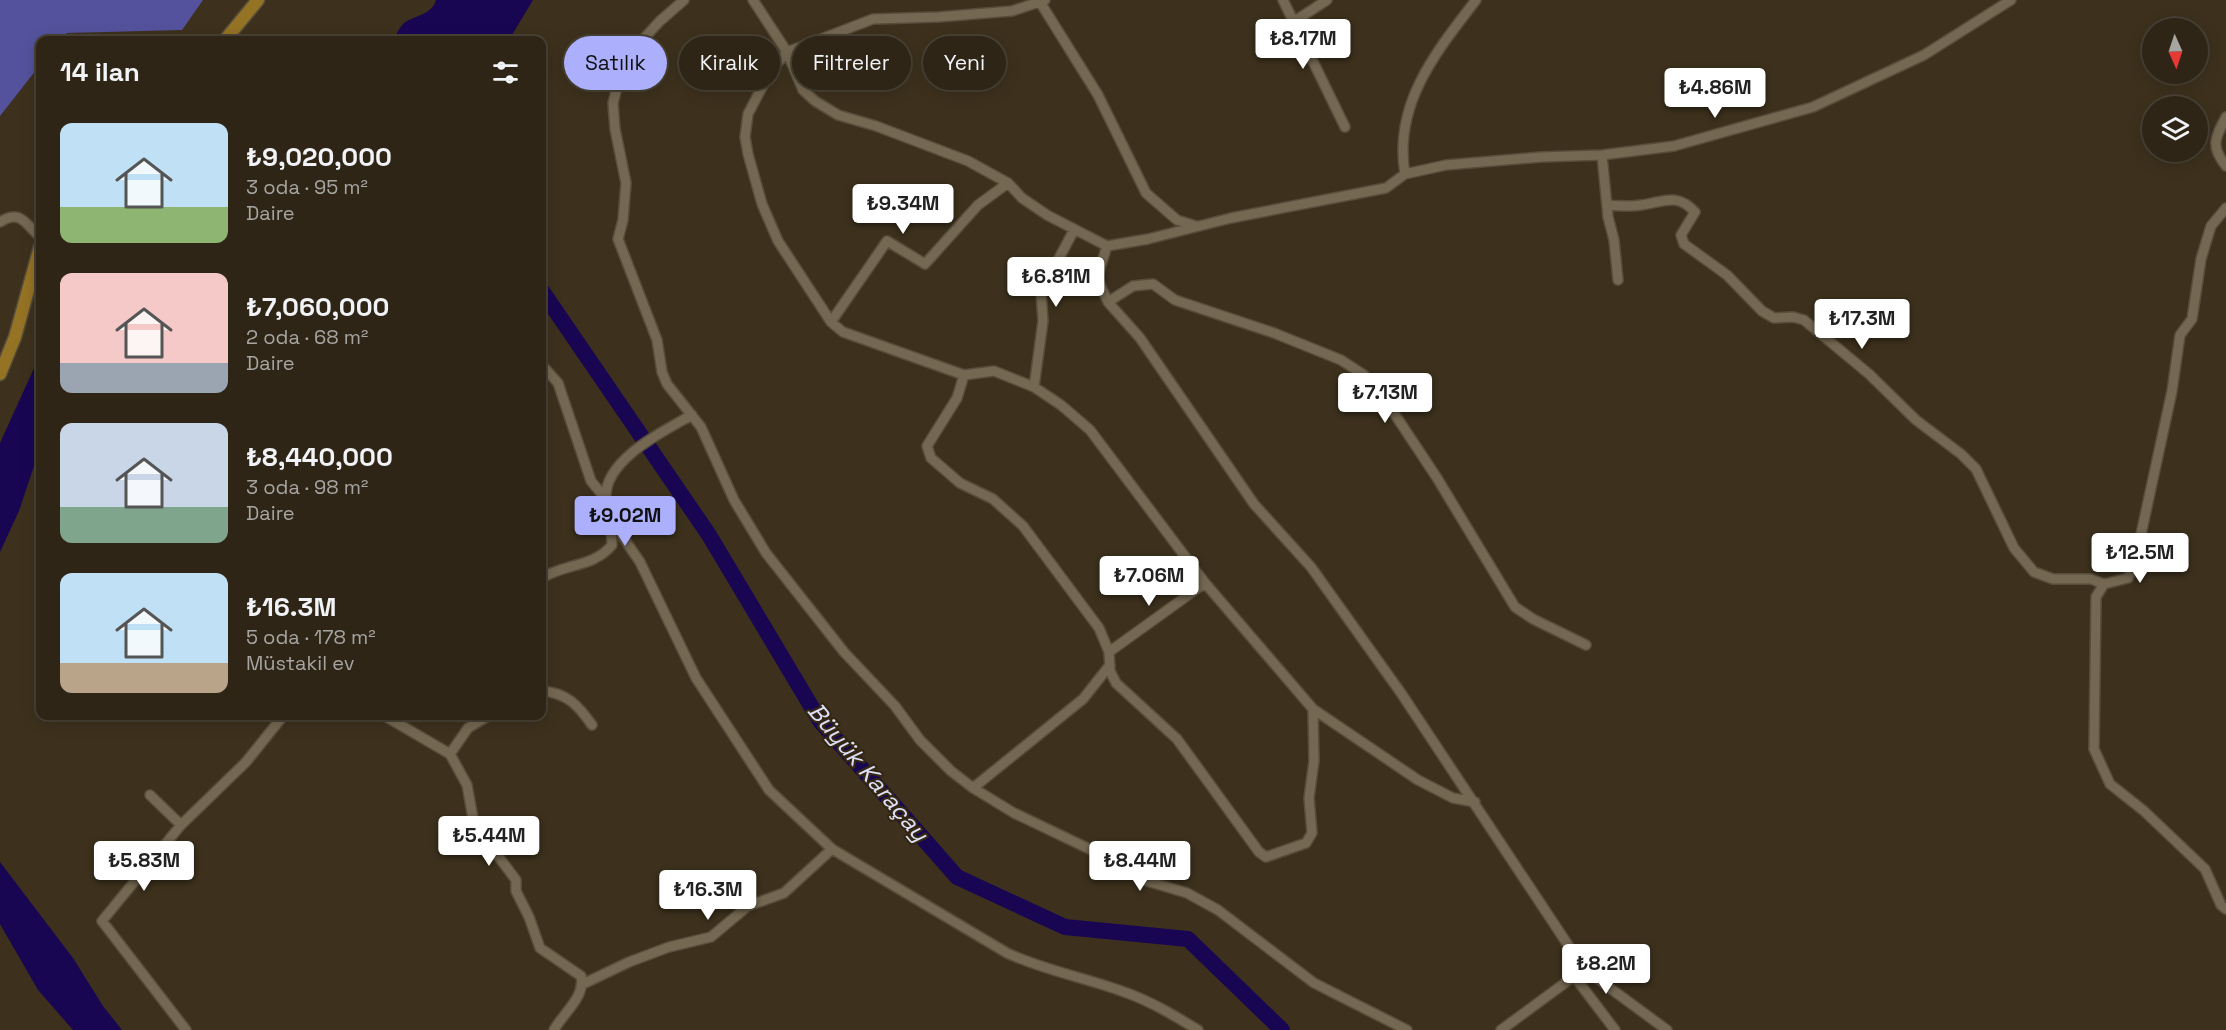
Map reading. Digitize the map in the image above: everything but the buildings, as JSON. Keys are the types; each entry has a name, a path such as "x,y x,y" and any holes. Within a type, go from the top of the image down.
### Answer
{"main road":[{"path":"228,36 258,0"},
{"path":"0,374 15,337 36,261"}],"street":[{"path":"684,0 636,47 620,76 613,103 615,129 626,183 624,219 618,239 657,340 662,372 667,384 701,427 734,500 766,553 843,652 895,706 920,740 951,771 973,788 1023,818 1102,855 1147,881 1187,893 1218,910 1314,983 1407,1030"},
{"path":"753,0 787,52 803,90 815,101 838,115 876,126 968,161 1008,183 1022,198 1074,230 1107,246 1386,188 1405,174 1446,165 1541,157 1602,155 1674,146 1813,107 1924,55 2011,0"},
{"path":"1007,0 1012,11"},
{"path":"1283,0 1345,127"},
{"path":"1295,21 1327,0"},
{"path":"1405,174 1402,157 1405,128 1415,89 1440,47 1476,0"},
{"path":"1198,226 1177,220 1146,194 1098,95 1042,1 1012,11 873,19 787,52 771,70 748,114 745,137 762,204 778,241 831,322 843,332 964,375 994,372 1034,387 1061,405 1090,430 1205,583 1313,709 1418,780 1453,798 1475,802"},
{"path":"2226,117 2215,143 2215,150 2226,166"},
{"path":"1602,155 1618,280"},
{"path":"831,322 887,241 925,264 978,205 1008,183"},
{"path":"1607,205 1634,206 1668,198 1686,202 1695,212 1681,235 1684,244 1727,275 1762,311 1774,318 1793,317 1804,320 1869,374 1916,420 1961,454 1976,469 2014,548 2034,572 2053,579 2091,579 2104,584 2128,578 2135,562 2172,391 2180,335 2192,319 2201,259 2211,226 2226,208"},
{"path":"0,222 11,215 18,216 36,233"},
{"path":"1034,387 1043,321 1041,292 1074,230"},
{"path":"1107,246 1097,278 1108,302 1140,338 1254,504 1311,567 1475,802 1584,969 1667,1030"},
{"path":"1108,302 1133,286 1154,284 1175,300 1274,333 1341,360 1364,375 1380,392 1437,478 1515,607 1533,619 1586,645"},
{"path":"546,370 558,383 591,482 606,499 611,520 612,545 604,554 588,563 562,567 546,576"},
{"path":"964,375 957,398 927,446 931,458 960,483 993,499 1023,526 1099,628 1109,652 1110,665 1116,683 1177,739 1259,852 1266,857 1305,843 1312,833 1309,798 1314,761 1313,709"},
{"path":"606,499 614,470 631,453 692,415"},
{"path":"611,520 640,562 696,678 769,790 832,849 1007,953 1036,966 1128,993 1168,1011 1198,1030"},
{"path":"1109,652 1205,583"},
{"path":"2104,584 2096,597 2094,749 2110,784 2144,811 2205,869 2221,905 2226,909"},
{"path":"973,788 1083,699 1110,665"},
{"path":"546,692 567,696 579,707 592,725"},
{"path":"186,1030 102,921 181,825 257,750 280,720"},
{"path":"392,720 450,754 467,786 474,824 516,880 516,891 530,917 540,948 581,976 583,984 577,999 561,1016 554,1030"},
{"path":"450,754 468,728 481,720"},
{"path":"150,795 181,825"},
{"path":"583,984 629,962 711,937 748,906 784,892 832,849"},
{"path":"1501,1030 1584,969"},
{"path":"1574,976 1615,1030"}],"shaded area":[{"path":"0,0 203,0 182,30 36,36 36,70 0,116"},
{"path":"436,0 533,0 511,36 395,36 404,23 427,12"},
{"path":"36,364 36,460 19,511 0,552 0,443"},
{"path":"0,862 73,958 103,1006 122,1030 73,1030 38,990 0,924"}],"waterway":[{"name":"Büyük Karaçay","path":"546,297 709,535 820,721 957,877 1065,927 1188,939 1282,1030"}]}
